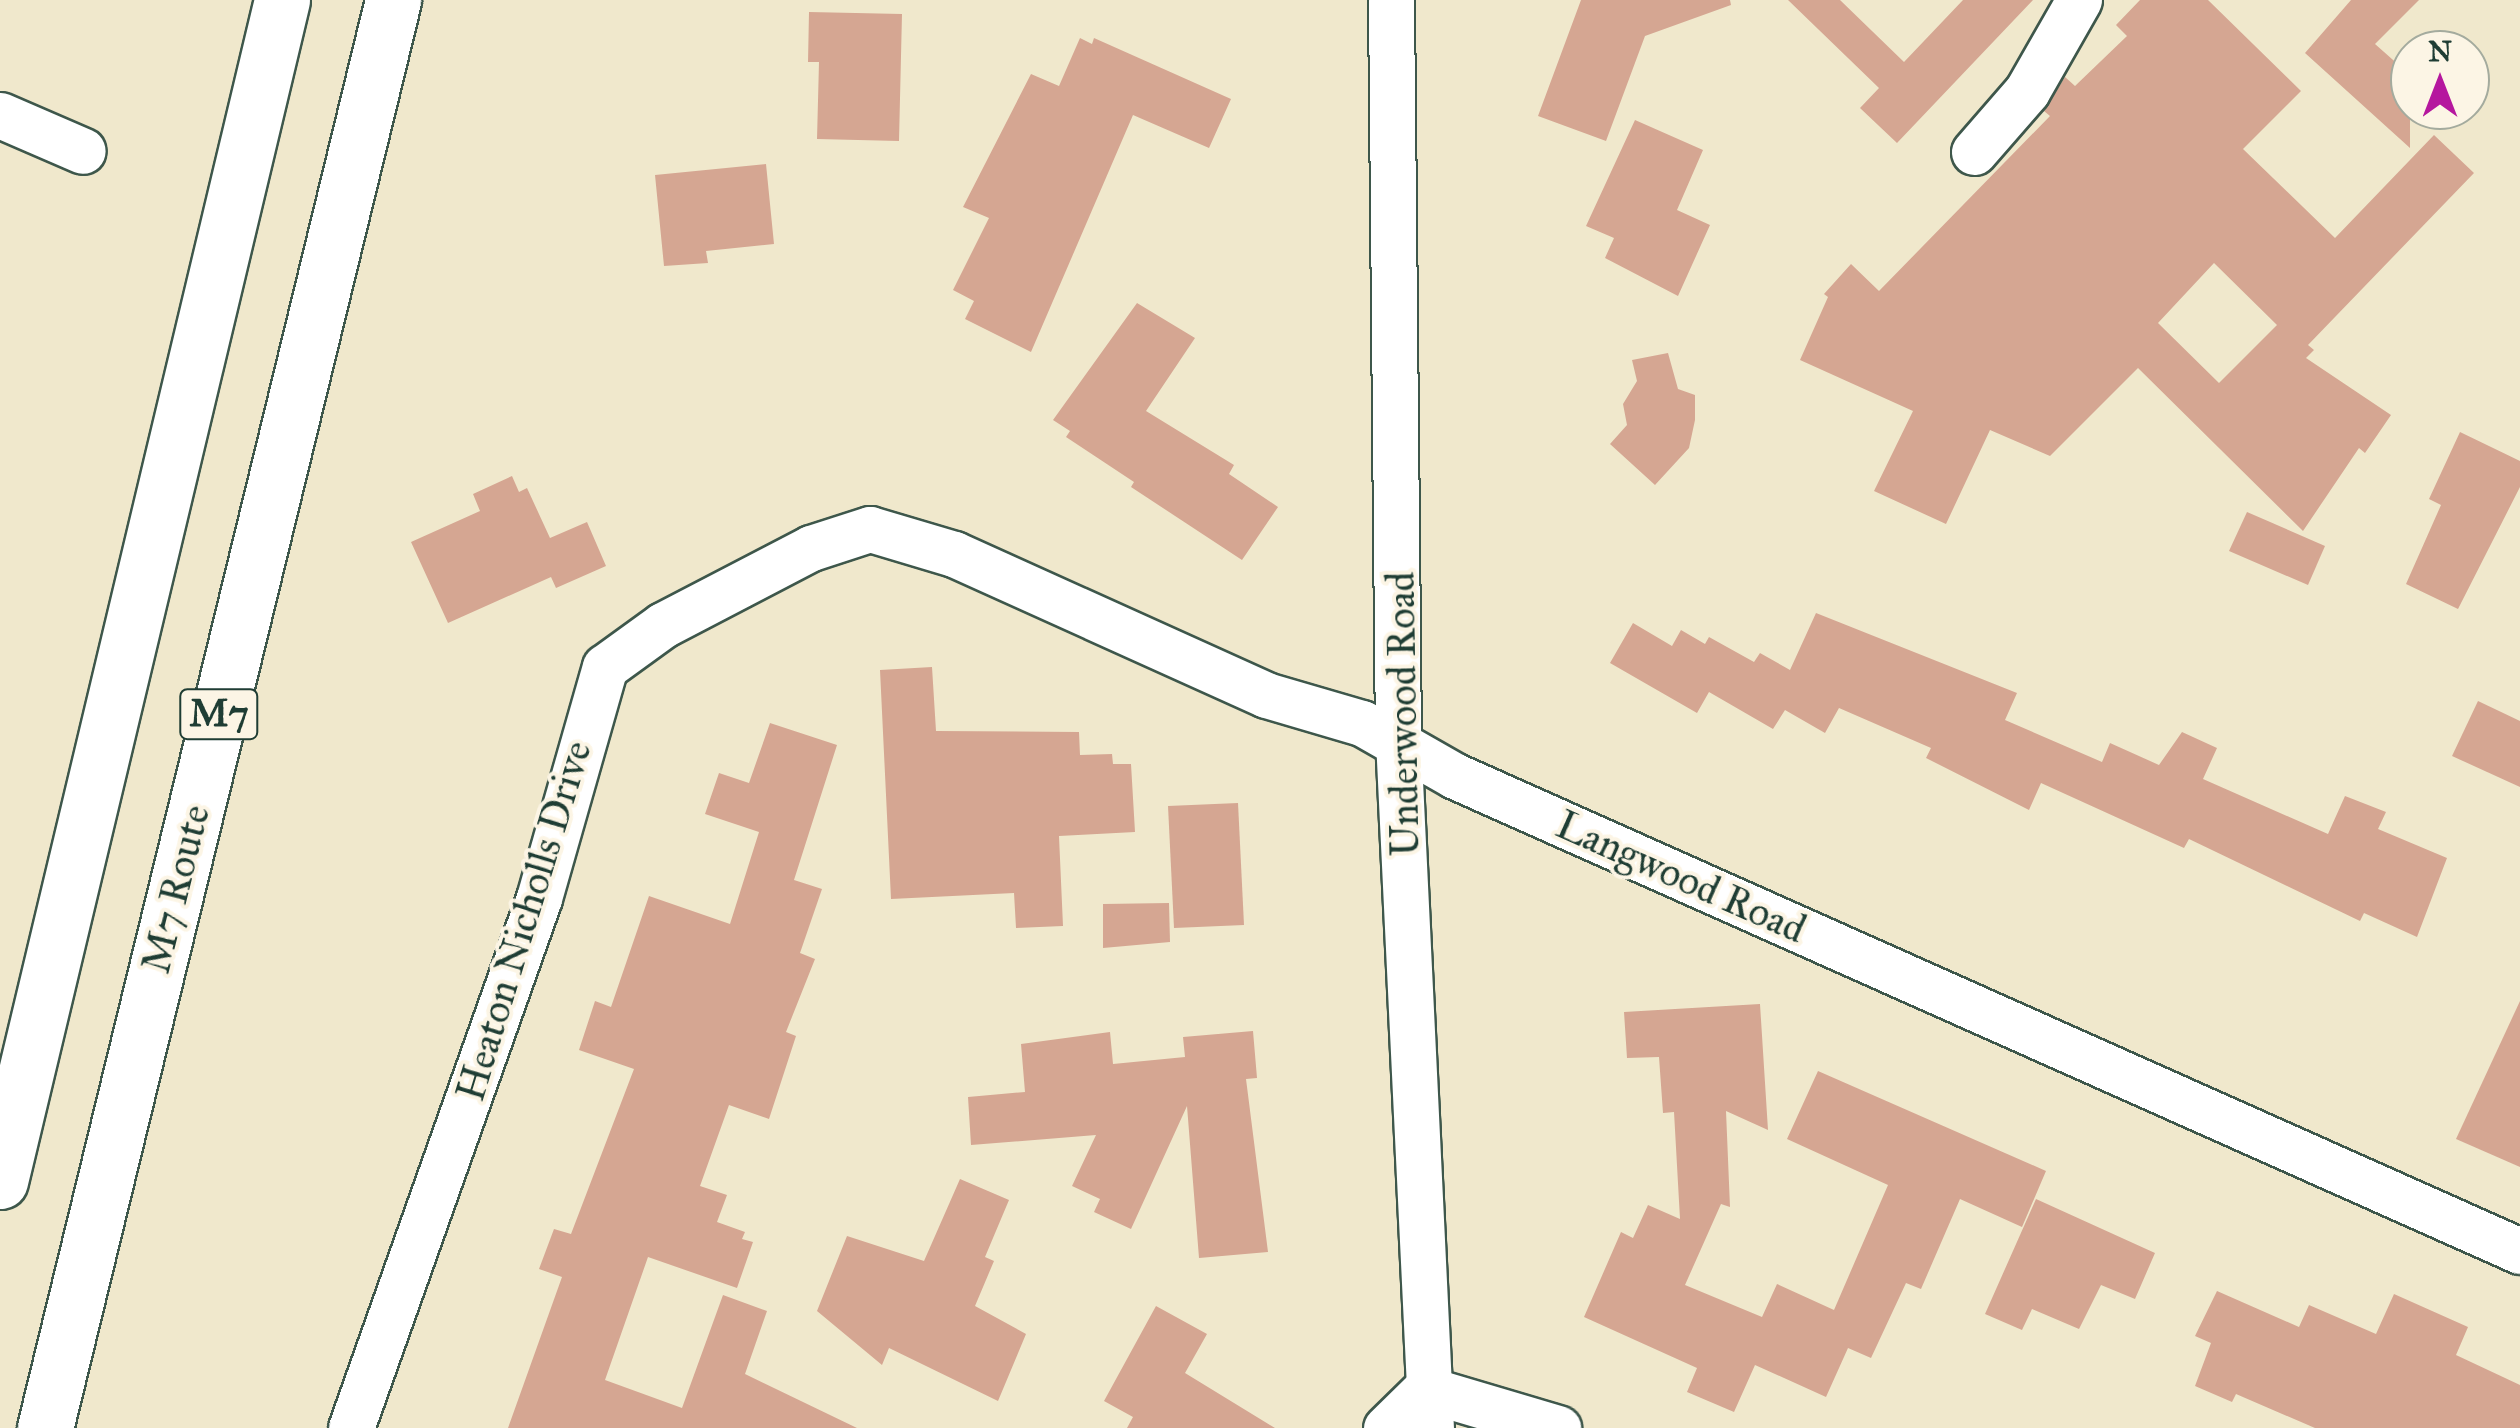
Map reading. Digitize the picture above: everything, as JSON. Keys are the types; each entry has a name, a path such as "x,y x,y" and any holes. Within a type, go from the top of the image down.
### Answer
{"highway":[{"name":"M7","path":"0,1181 282,0"},
{"name":"M7 Route","path":"44,1428 393,0"}],"street":[{"name":"Underwood Road","path":"1391,0 1402,572 1398,739 1428,1409"},
{"path":"1974,152 2027,92 2080,0"},
{"path":"0,116 84,151"},
{"name":"Langwood Road","path":"838,535 870,529 910,537 1266,694 1398,739 1455,776 2520,1251"},
{"name":"Heaton Nicholls Drive","path":"351,1428 539,898 605,666 663,625 838,535"},
{"path":"1386,1428 1428,1409 1558,1428"}],"building":[{"path":"1581,0 1730,0 1731,5 1645,36 1606,141 1538,116"},
{"path":"1788,0 1840,0 1904,62 1963,0 2033,0 1897,143 1860,108 1879,88"},
{"path":"2140,0 2208,0 2301,91 2243,149 2335,238 2434,135 2474,173 2308,345 2314,350 2306,358 2391,415 2365,453 2359,448 2303,531 2138,368 2050,456 1990,430 1946,524 1874,491 1913,411 1800,360 1828,297 1824,294 1851,264 1879,291 2050,116 2044,111 2065,77 2075,86 2127,36 2116,25","holes":["2214,263 2277,325 2219,383 2158,323"]},
{"path":"2351,0 2419,0 2375,44 2390,57 2390,130 2305,53"},
{"path":"809,12 902,14 899,141 817,139 819,62 808,62"},
{"path":"1080,38 1092,44 1094,38 1231,99 1209,148 1133,115 1031,352 965,319 974,301 953,290 989,218 963,207 1031,74 1059,86"},
{"path":"1635,120 1703,150 1677,210 1710,225 1678,296 1605,258 1614,238 1586,226"},
{"path":"2390,130 2410,130 2410,148"},
{"path":"766,164 774,244 706,251 708,263 664,266 655,175"},
{"path":"1137,303 1195,338 1146,411 1234,465 1229,474 1278,507 1242,560 1131,487 1134,482 1066,437 1070,431 1053,420"},
{"path":"1668,353 1678,389 1695,395 1695,420 1689,448 1655,485 1610,444 1627,425 1623,404 1637,381 1632,360"},
{"path":"2460,432 2520,461 2520,487 2458,609 2406,584 2441,505 2429,499"},
{"path":"512,476 519,492 527,488 550,538 587,522 606,566 556,588 551,577 448,623 411,542 480,511 473,494"},
{"path":"2247,512 2325,546 2308,585 2229,551"},
{"path":"1816,613 2017,693 2005,720 2102,762 2110,743 2159,765 2182,732 2217,748 2203,779 2328,834 2345,796 2386,812 2378,829 2447,858 2417,937 2364,913 2360,921 2189,839 2184,848 2041,783 2029,810 1926,758 1931,748 1839,708 1825,733 1785,710 1773,729 1709,692 1697,713 1610,663 1633,623 1672,646 1681,630 1705,644 1709,637 1754,662 1760,653 1790,670"},
{"path":"932,667 936,731 1079,732 1080,755 1112,754 1113,764 1131,764 1135,832 1059,836 1063,926 1016,928 1014,893 891,899 880,670"},
{"path":"2478,701 2520,721 2520,787 2452,756"},
{"path":"770,723 837,745 794,880 822,889 800,953 815,959 786,1032 796,1036 769,1119 729,1105 700,1186 727,1195 717,1222 745,1232 742,1239 753,1242 737,1288 648,1257 605,1380 682,1408 723,1295 767,1311 745,1374 857,1428 508,1428 562,1277 539,1269 554,1229 571,1234 634,1069 579,1050 595,1001 611,1007 649,896 730,924 759,832 705,814 719,773 749,783"},
{"path":"1238,803 1244,925 1174,928 1168,806"},
{"path":"1169,903 1170,942 1103,948 1103,904"},
{"path":"2520,1001 2520,1167 2456,1139"},
{"path":"1760,1004 1768,1130 1726,1111 1730,1207 1721,1204 1685,1285 1762,1317 1777,1284 1834,1310 1888,1185 1787,1139 1818,1071 2046,1171 2022,1227 1960,1199 1921,1289 1906,1283 1871,1358 1848,1348 1826,1397 1755,1365 1734,1412 1687,1392 1697,1368 1584,1317 1621,1232 1633,1238 1648,1205 1680,1219 1674,1112 1663,1113 1659,1057 1627,1058 1624,1012"},
{"path":"1253,1031 1257,1078 1246,1079 1268,1252 1199,1258 1187,1106 1131,1229 1094,1212 1100,1199 1072,1186 1096,1135 971,1145 968,1097 1025,1092 1021,1044 1110,1032 1113,1064 1185,1057 1183,1037"},
{"path":"960,1179 1009,1200 985,1257 994,1261 975,1306 1026,1334 998,1401 889,1348 882,1365 817,1311 847,1236 924,1261"},
{"path":"2036,1199 2155,1253 2135,1299 2101,1285 2079,1329 2032,1309 2022,1330 1985,1314"},
{"path":"2217,1291 2299,1327 2309,1305 2376,1334 2394,1294 2468,1327 2456,1355 2520,1385 2520,1428 2315,1428 2236,1394 2232,1402 2195,1386 2211,1343 2195,1336"},
{"path":"1156,1306 1207,1334 1185,1373 1275,1428 1127,1428 1133,1417 1104,1401"}]}
